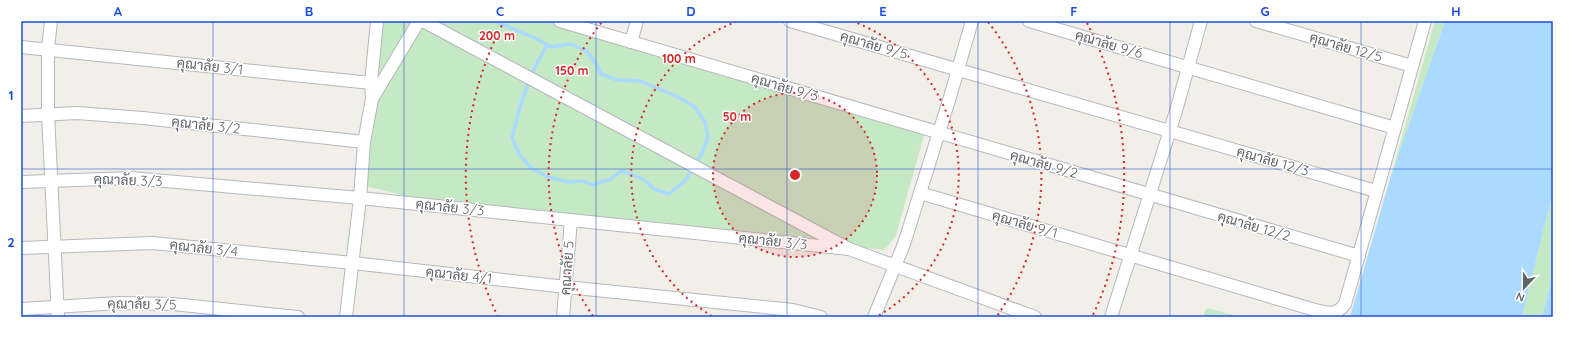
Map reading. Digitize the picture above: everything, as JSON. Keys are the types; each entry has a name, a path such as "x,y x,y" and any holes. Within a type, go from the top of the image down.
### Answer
{"street":[{"path":"51,21 48,49 48,114 58,312"},
{"path":"346,317 360,198 364,142 372,99 371,83 377,21"},
{"path":"372,99 419,21"},
{"path":"423,21 849,249 1035,317"},
{"name":"คุณาลัย 9/3","path":"560,21 939,133"},
{"path":"631,42 637,21"},
{"name":"คุณาลัย 9/5","path":"790,21 1170,131"},
{"path":"874,317 904,244 972,21"},
{"name":"คุณาลัย 9/6","path":"1029,21 1395,128"},
{"path":"1111,317 1170,131 1201,21"},
{"name":"คุณาลัย 12/5","path":"1256,21 1412,66"},
{"path":"1359,256 1376,191 1425,21"},
{"name":"คุณาลัย 3/1","path":"21,47 371,83"},
{"name":"คุณาลัย 3/2","path":"21,116 77,113 143,118 364,142"},
{"name":"คุณาลัย 12/3","path":"1170,131 1376,191"},
{"name":"คุณาลัย 9/2","path":"939,133 1149,195"},
{"name":"คุณาลัย 3/3","path":"21,182 132,178 360,198 849,249"},
{"name":"คุณาลัย 9/1","path":"920,193 1315,310 1334,313 1340,310 1345,304 1359,256"},
{"name":"คุณาลัย 12/2","path":"1149,195 1359,256"},
{"name":"คุณาลัย 5","path":"563,317 571,220"},
{"name":"คุณาลัย 3/4","path":"21,248 152,243 353,263"},
{"name":"คุณาลัย 4/1","path":"353,263 566,287 793,310 821,317"},
{"name":"คุณาลัย 3/5","path":"21,309 58,312 119,303 173,304 298,317"}],"green space":[{"path":"382,21 545,21 877,120 925,132 896,235 884,250 406,196 366,186"},
{"path":"1435,21 1445,21 1390,179"},
{"path":"1553,192 1553,276 1542,317 1522,317"},
{"path":"1207,308 1241,317 1224,317 1219,315 1216,317 1205,317 1204,314"}],"water":[{"path":"1445,21 1553,21 1553,192 1522,317 1350,317 1390,179"},
{"path":"1553,276 1553,317 1542,317"}],"waterway":[{"path":"494,21 537,39 551,47 571,44 585,50 596,63 601,74 617,80 640,81 678,97 695,107 705,122 708,138 702,153 685,181 669,194 654,189 644,180 621,171 611,179 592,185 583,181 569,182 548,177 531,168 519,154 512,138 522,100 535,67 547,45"}]}
